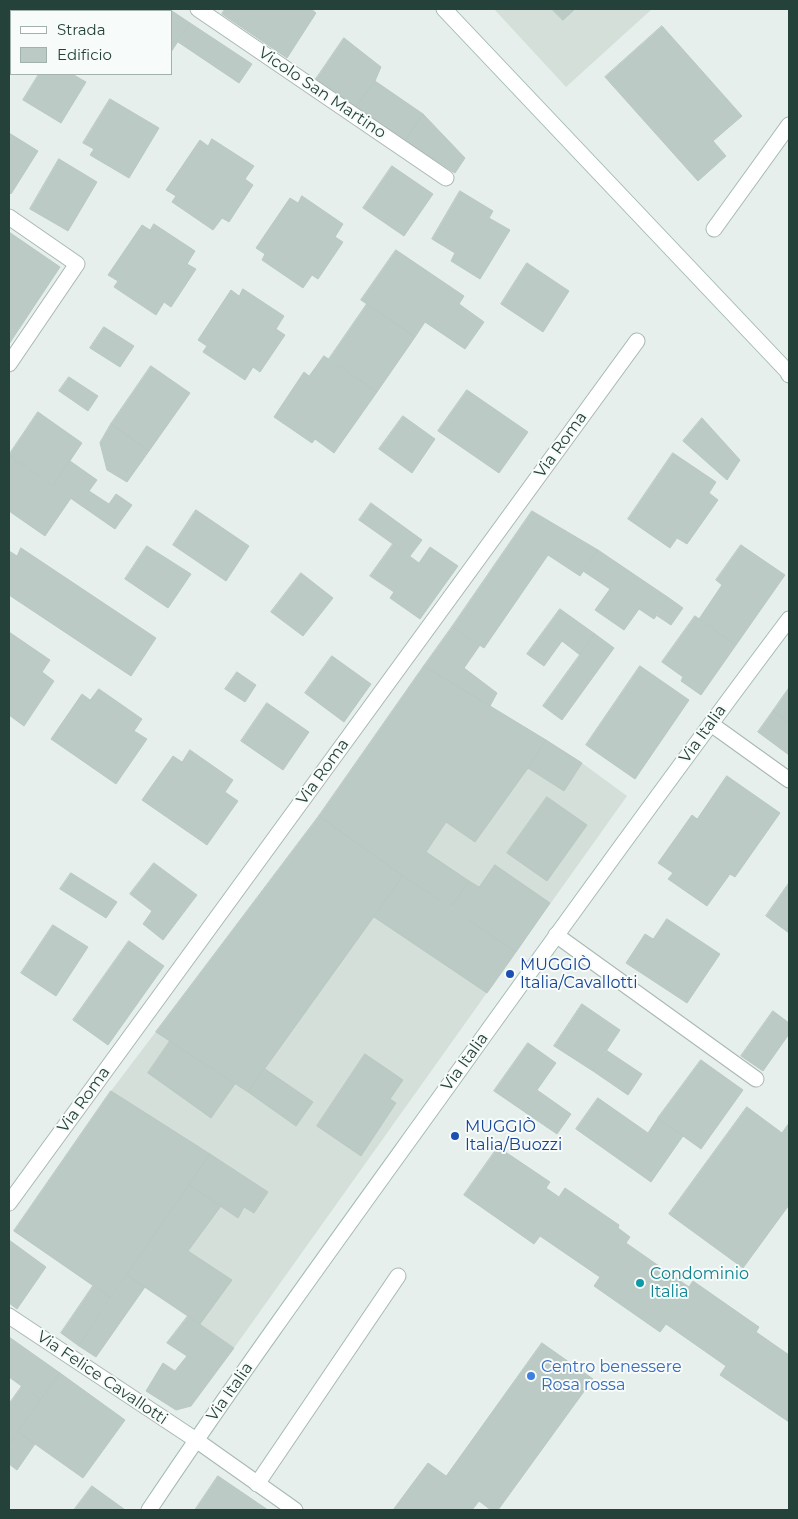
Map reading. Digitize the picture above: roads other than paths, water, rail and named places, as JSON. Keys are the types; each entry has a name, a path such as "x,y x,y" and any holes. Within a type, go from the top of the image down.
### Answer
{"street":[{"name":"Vicolo San Martino","path":"198,9 446,178"},
{"path":"444,9 788,373"},
{"path":"714,229 789,125"},
{"path":"9,217 77,264 9,364"},
{"name":"Via Roma","path":"9,1203 636,341"},
{"name":"Via Italia","path":"148,1510 556,936 789,619"},
{"path":"711,724 789,780"},
{"path":"556,936 756,1079"},
{"path":"257,1484 398,1276"},
{"name":"Via Felice Cavallotti","path":"9,1316 196,1440 295,1510"}],"place":[{"name":"MUGGIÒ Italia/Cavallotti","path":"510,974"},
{"name":"MUGGIÒ Italia/Buozzi","path":"455,1136"},
{"name":"Condominio Italia","path":"640,1283"},
{"name":"Centro benessere Rosa rossa","path":"531,1376"}]}
